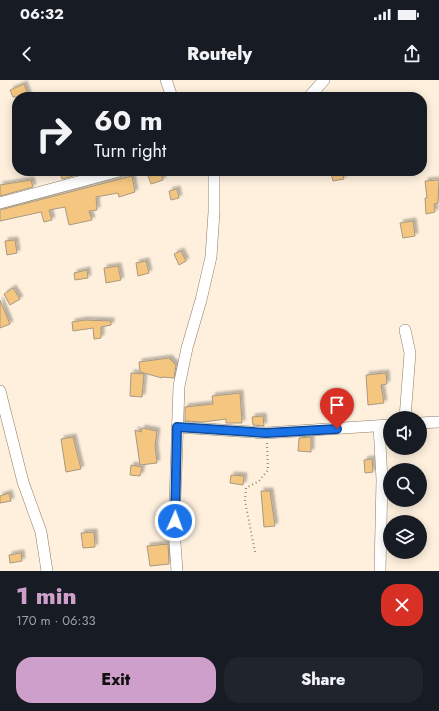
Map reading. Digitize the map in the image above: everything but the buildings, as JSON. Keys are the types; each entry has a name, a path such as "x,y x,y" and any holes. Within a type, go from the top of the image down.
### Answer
{"street":[{"path":"166,80 170,92"},
{"path":"313,92 324,80"},
{"path":"0,203 100,176"},
{"path":"177,571 174,529 179,386 187,348 202,300 211,257 214,212 214,176"},
{"path":"405,330 410,353 406,411"},
{"path":"0,391 23,482 41,532 47,571"},
{"path":"427,423 439,422"},
{"path":"177,427 266,433 383,426"},
{"path":"380,571 383,453"}],"path":[{"path":"255,552 245,501 246,488 259,481 268,470 266,433"}],"route":[{"path":"175,521 177,427 266,433 337,429"}]}
